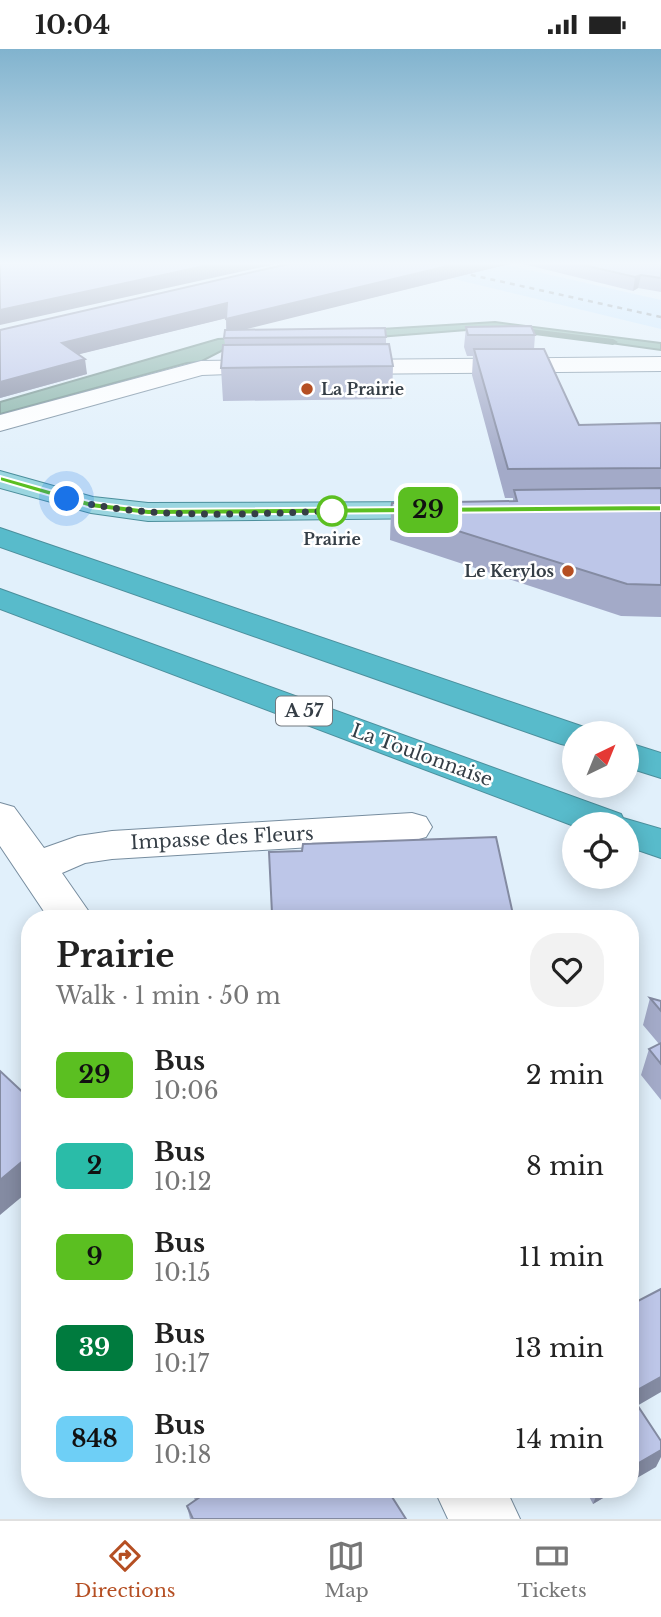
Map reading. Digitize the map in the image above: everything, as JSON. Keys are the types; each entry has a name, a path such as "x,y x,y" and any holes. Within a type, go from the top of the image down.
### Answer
{"highway":[{"path":"0,537 562,732"},
{"name":"La Toulonnaise","path":"0,598 575,812"},
{"path":"378,669 562,724"},
{"path":"639,748 661,754"},
{"path":"639,758 661,766"}],"main road":[{"path":"0,479 91,505 148,512 464,510"}],"street":[{"path":"0,423 201,368 661,364"},
{"path":"0,817 66,910"},
{"name":"Impasse des Fleurs","path":"36,867 78,850 112,845 412,827"},
{"path":"472,1498 487,1519"}],"shaded area":[{"path":"322,333 434,333 225,349 200,362 187,363 0,414 0,402 218,339"},
{"path":"535,333 579,333 661,343 661,350"}],"building":[{"path":"0,333 105,333 62,343 85,359 0,382"},
{"path":"225,333 386,333 386,337 224,338"},
{"path":"467,333 534,333 535,335 468,335"},
{"path":"389,344 393,366 221,368 223,345"},
{"path":"474,349 544,349 579,425 661,423 661,468 508,469"},
{"path":"661,488 661,585 627,584 391,510 392,503 517,501 514,490"},
{"path":"496,837 512,910 272,910 269,852 302,851 303,844"},
{"path":"650,998 661,1001 661,1011"},
{"path":"661,1043 661,1064 649,1049"},
{"path":"0,1071 21,1091 21,1162 0,1180"},
{"path":"661,1289 661,1377 639,1389 639,1300"},
{"path":"639,1408 661,1441 661,1450 639,1463"},
{"path":"199,1498 393,1498 406,1519 193,1519 187,1506"}],"waterway":[{"path":"535,333 613,342"}],"bus line":[{"name":"29","path":"0,479 91,505 148,512 661,508"}],"place":[{"name":"La Prairie","path":"307,389"},
{"name":"Prairie","path":"332,511"},
{"name":"Le Kerylos","path":"568,571"}],"route":[{"path":"67,499 91,505 148,512 332,511"}]}
